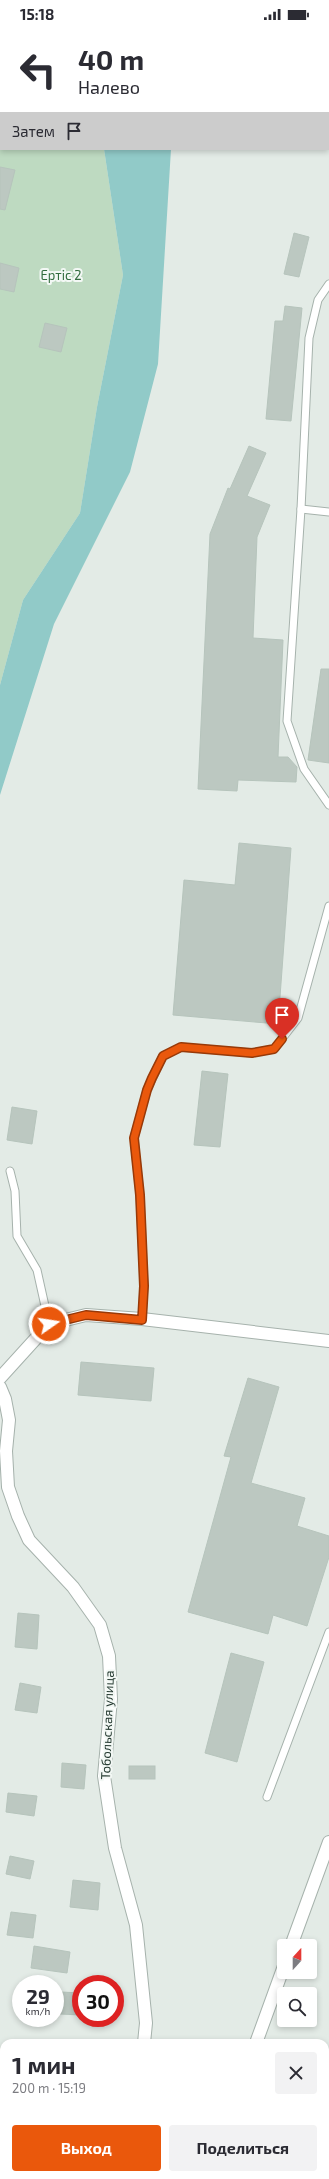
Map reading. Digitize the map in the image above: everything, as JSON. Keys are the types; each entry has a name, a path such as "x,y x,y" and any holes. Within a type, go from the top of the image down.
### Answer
{"street":[{"path":"0,1378 49,1324 86,1315 329,1341"},
{"name":"Тобольская улица","path":"0,1387 5,1399 8,1420 6,1451 8,1487 18,1516 29,1540 73,1587 100,1625 109,1656 110,1699 104,1776 114,1848 136,1925 146,2023 144,2039"},
{"path":"294,1939 329,1842"},
{"path":"257,2039 279,1979"}],"lane":[{"path":"329,284 318,300 308,338 301,509 288,721 304,769 329,805"},
{"path":"301,509 329,512"},
{"path":"142,1320 144,1286 140,1195 134,1138 147,1090 163,1056 181,1047 252,1053 274,1049 298,1018 329,906"},
{"path":"10,1171 15,1191 17,1236 37,1270 49,1324"},
{"path":"267,1797 329,1632"}],"green space":[{"name":"Ертіс 2","path":"0,150 104,150 123,275 97,407 80,513 23,600 0,685"}],"water":[{"path":"104,150 171,150 158,364 130,472 54,624 0,795 0,685 23,600 80,513 97,407 123,275"}],"building":[{"path":"0,167 15,170 5,210 0,209"},
{"path":"294,233 309,237 299,277 284,274"},
{"path":"0,263 19,268 14,292 0,289"},
{"path":"285,306 302,308 291,421 266,419 275,321 283,321"},
{"path":"45,323 67,328 61,352 39,347"},
{"path":"249,446 266,453 247,496 270,505 257,537 253,638 283,640 278,757 288,757 297,767 296,782 238,780 237,791 198,789 210,534 228,488 230,489"},
{"path":"321,669 329,669 329,763 308,760"},
{"path":"239,843 291,848 278,1024 173,1015 184,880 235,885"},
{"path":"202,1071 228,1074 220,1147 194,1145"},
{"path":"12,1107 37,1111 32,1144 7,1140"},
{"path":"81,1362 154,1368 151,1401 78,1395"},
{"path":"248,1378 279,1387 251,1483 305,1498 297,1526 329,1536 329,1557 307,1626 273,1615 268,1634 188,1612 231,1457 224,1456"},
{"path":"18,1613 39,1615 37,1649 15,1647"},
{"path":"231,1653 264,1662 237,1762 205,1753"},
{"path":"20,1683 41,1687 37,1713 15,1710"},
{"path":"62,1763 86,1765 84,1789 61,1787"},
{"path":"129,1766 155,1766 155,1779 129,1779"},
{"path":"8,1793 37,1796 34,1816 6,1812"},
{"path":"10,1856 34,1861 30,1879 6,1874"},
{"path":"73,1880 100,1883 98,1910 70,1907"},
{"path":"11,1912 36,1915 33,1938 7,1935"},
{"path":"34,1946 70,1952 67,1973 31,1968"},
{"path":"64,1992 72,1993 72,2015 64,2014"}],"route":[{"path":"49,1324 86,1315 142,1320 144,1286 140,1195 134,1138 147,1090 163,1056 181,1047 252,1053 274,1049 282,1039"}]}
